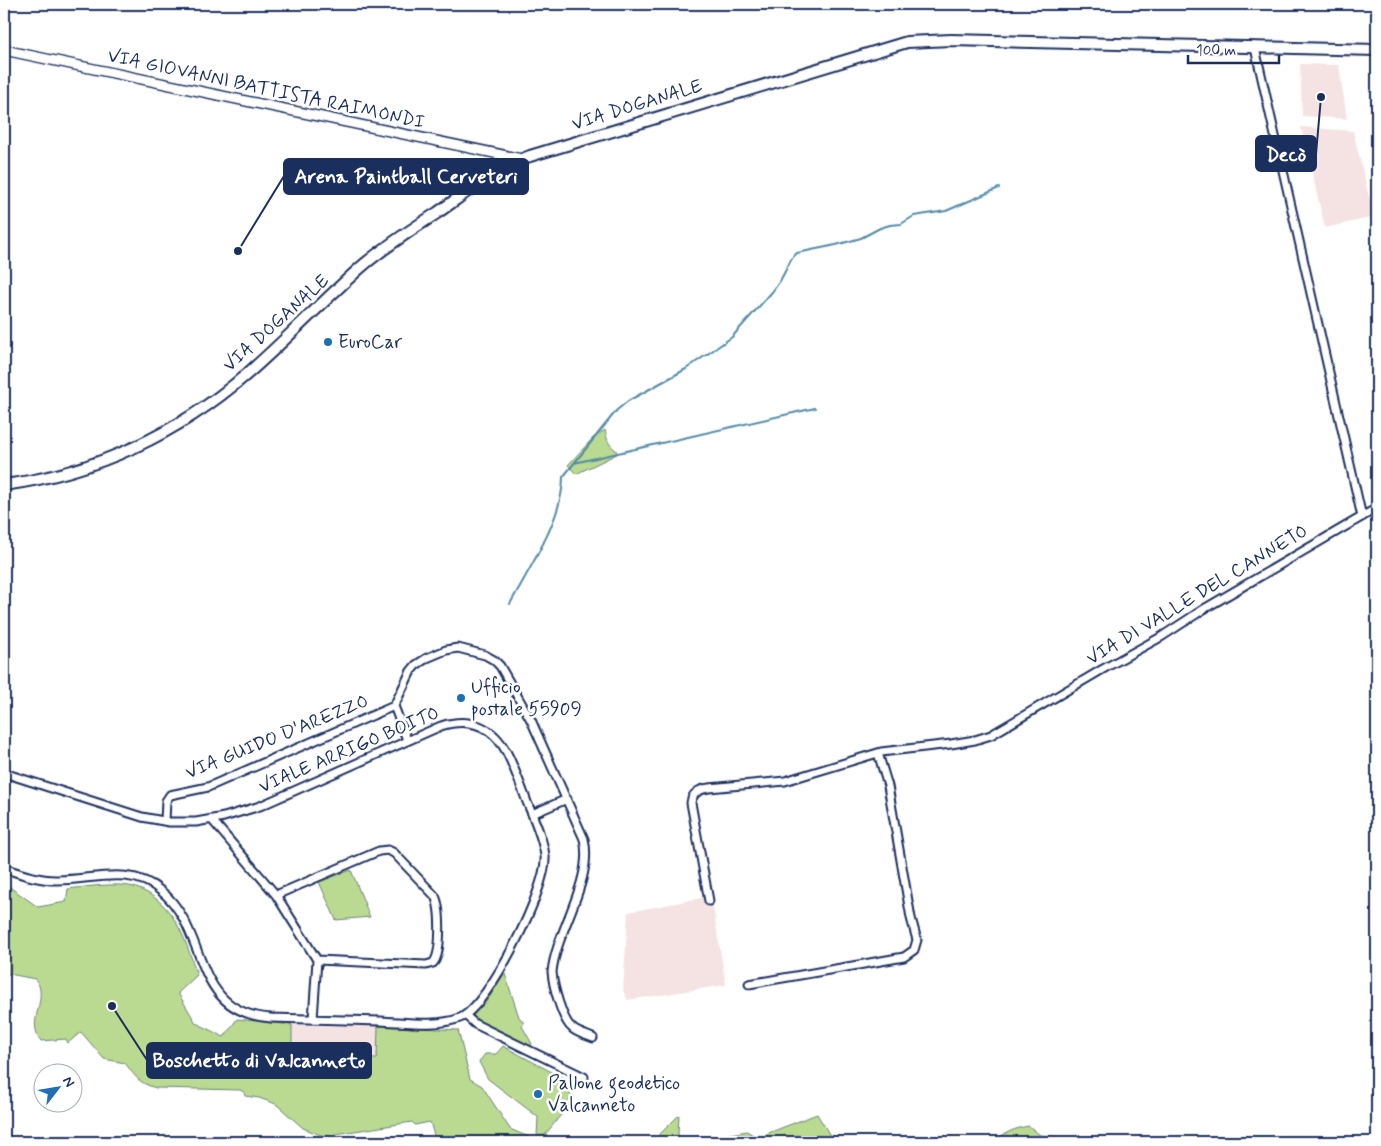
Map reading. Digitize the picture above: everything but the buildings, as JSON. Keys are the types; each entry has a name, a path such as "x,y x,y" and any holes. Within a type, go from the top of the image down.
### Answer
{"main road":[{"name":"VIA DOGANALE","path":"4,485 55,476 106,460 186,421 246,375 360,269 382,251 490,177 522,159 907,42 950,40 1377,50"}],"street":[{"path":"1255,48 1362,517"},
{"name":"VIA GIOVANNI BATTISTA RAIMONDI","path":"4,50 522,159"},
{"name":"VIA DI VALLE DEL CANNETO","path":"709,901 691,803 695,793 709,788 790,780 878,753 972,741 999,731 1103,669 1161,638 1204,609 1377,508"},
{"name":"VIA GUIDO D'AREZZO","path":"165,821 166,801 170,795 196,791 394,706 411,671 425,659 458,648 489,657 499,664 528,713 583,836 585,852 580,884 554,962 552,977 568,1023 575,1030 593,1038"},
{"name":"VIA GUIDO D'AREZZO","path":"394,706 407,740"},
{"name":"VIALE ARRIGO BOITO","path":"4,773 136,815 186,823 212,820 265,804 441,726 455,723 474,723 484,727 497,737 506,750 544,848 544,871 532,907 504,962 484,993 465,1015"},
{"path":"749,984 904,957 910,954 916,946 917,940 911,918 888,786 878,753"},
{"path":"532,814 567,799"},
{"path":"212,820 276,895 317,960 313,1019"},
{"path":"276,895 386,850 394,853 435,896 439,905 440,917 437,956 432,964 317,960"},
{"path":"4,868 27,876 51,880 112,875 132,877 151,884 166,895 179,911 210,982 223,999 244,1011 260,1016 422,1023 448,1021 465,1015 474,1024 584,1077"}],"shaded area":[{"path":"1300,64 1339,65 1347,119 1302,116"},
{"path":"1301,127 1353,131 1374,217 1325,228"},
{"path":"707,897 712,901 726,985 628,1000 623,991 628,912"},
{"path":"292,1025 378,1026 378,1059 291,1058"}],"green space":[{"path":"605,430 608,442 616,450 617,454 576,474 568,465 593,438"},
{"path":"351,870 370,917 336,920 319,882"},
{"path":"4,883 38,907 66,902 68,889 119,885 134,887 148,893 169,912 176,923 183,935 197,975 178,993 196,1023 224,1037 237,1019 292,1025 292,1058 377,1059 378,1026 458,1030 470,1079 482,1086 510,1129 540,1142 439,1142 435,1139 430,1122 415,1125 412,1122 323,1136 303,1128 276,1104 259,1098 245,1096 244,1092 240,1090 156,1088 145,1084 138,1079 125,1063 104,1059 81,1032 68,1043 66,1039 41,1041 37,1034 35,1022 40,997 38,984 35,979 4,973"},
{"path":"504,971 519,1017 524,1023 522,1026 532,1044 530,1048 472,1018 492,994"},
{"name":"Pallone geodetico Valcanneto","path":"503,1046 563,1078 562,1090 575,1097 545,1135 537,1136 538,1117 488,1079 479,1062 485,1054 496,1054"},
{"path":"817,1114 834,1142 763,1142 766,1134"},
{"path":"679,1115 678,1134 680,1142 654,1142 658,1136"},
{"path":"1029,1126 1040,1135 1102,1142 993,1142 1010,1131"},
{"path":"747,1131 763,1142 686,1142"}],"waterway":[{"path":"510,604 552,525 562,493 563,477 617,410 628,401 686,369 732,337 772,292 792,258 797,253 861,238 880,228 901,224 914,216 946,211 999,188"},
{"path":"574,463 815,408"}],"place":[{"name":"Decò","path":"1321,97"},
{"name":"Arena Paintball Cerveteri","path":"238,251"},
{"name":"EuroCar","path":"328,342"},
{"name":"Ufficio postale 55909","path":"461,698"},
{"name":"Boschetto di Valcanneto","path":"112,1006"},
{"name":"Pallone geodetico Valcanneto","path":"538,1094"}]}
